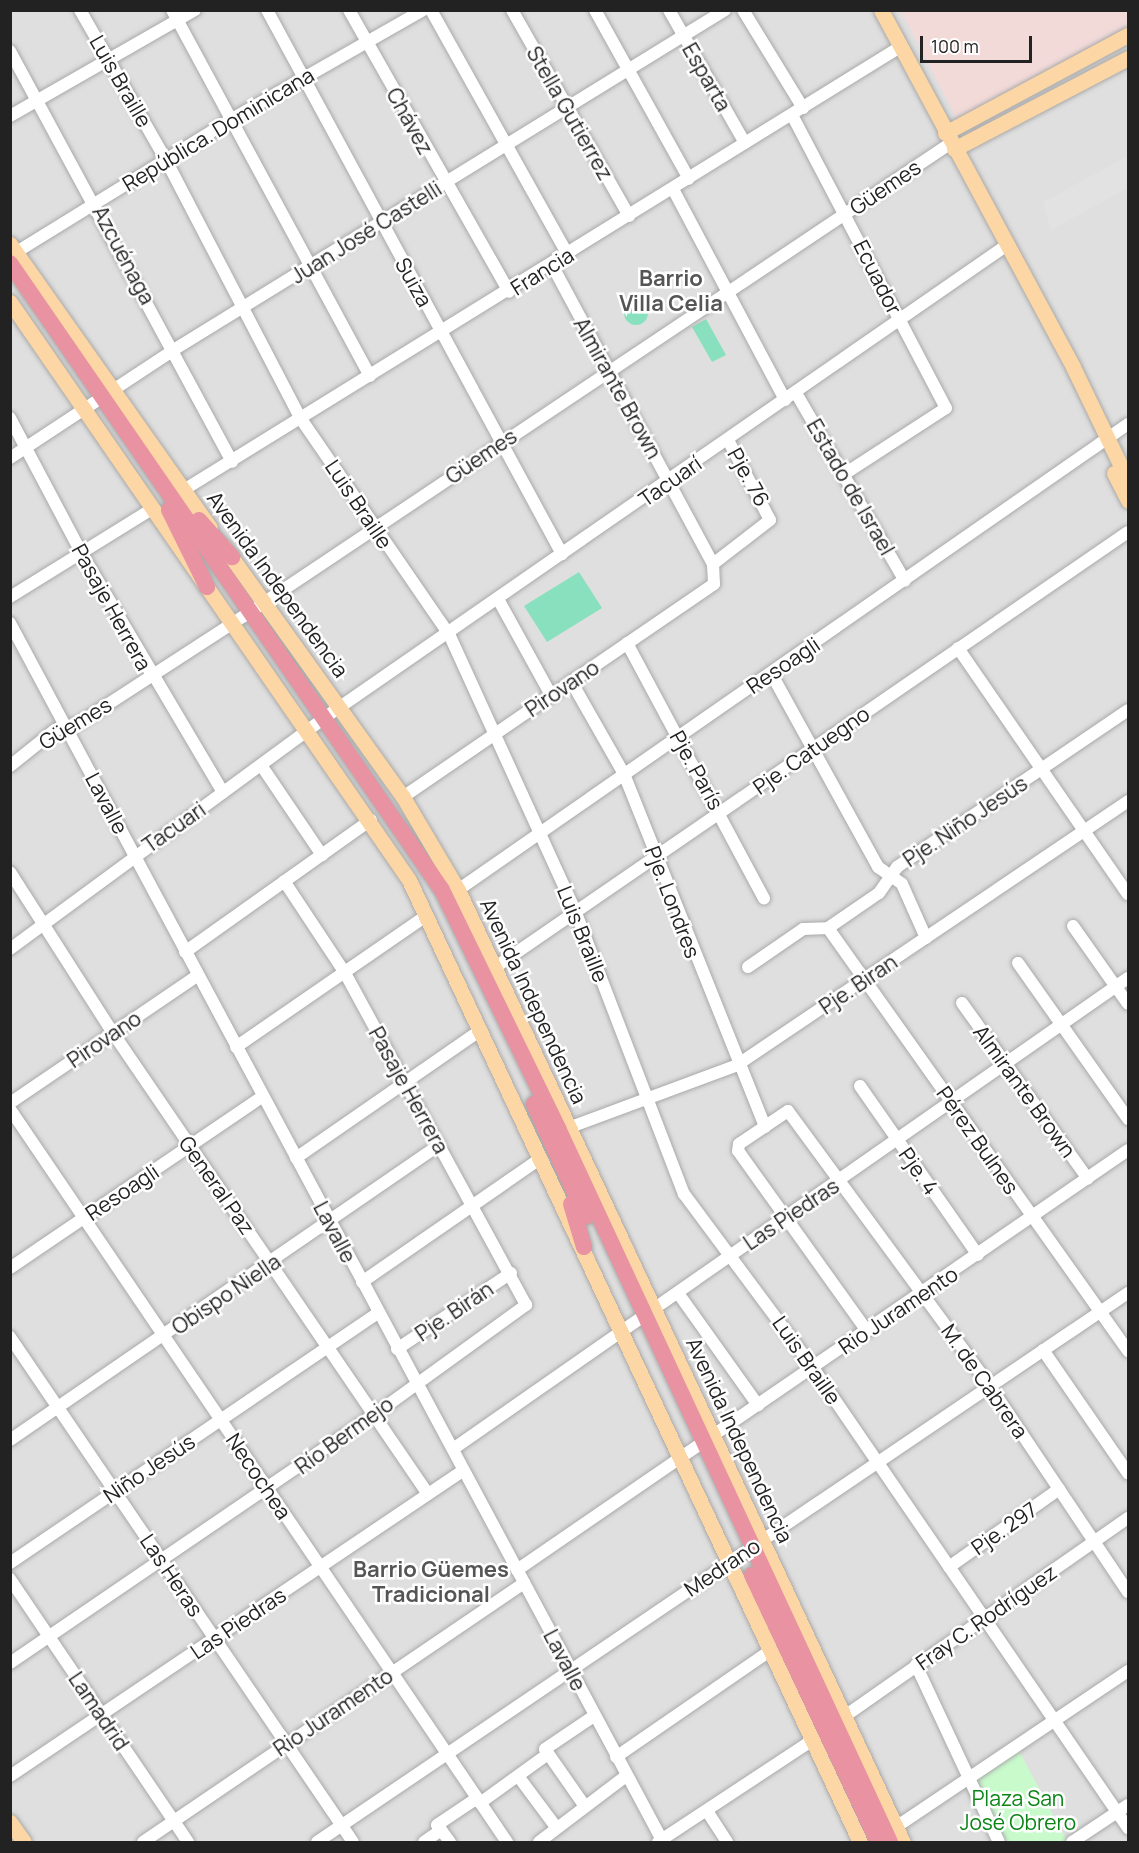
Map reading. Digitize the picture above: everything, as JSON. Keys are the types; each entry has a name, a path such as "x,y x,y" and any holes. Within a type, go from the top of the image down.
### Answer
{"highway":[{"name":"Avenida Independencia","path":"12,254 160,494 248,613 442,890 559,1131 639,1322 747,1551 849,1785 879,1842"},
{"name":"Avenida Independencia","path":"10,280 155,470 248,613"},
{"path":"155,470 232,557"},
{"path":"160,494 207,587"},
{"name":"Avenida Independencia","path":"323,720 427,882 559,1131"},
{"path":"503,989 528,1067"},
{"path":"559,1131 620,1235"},
{"path":"559,1131 584,1247"},
{"name":"Avenida Independencia","path":"747,1551 893,1835"},
{"path":"826,1675 857,1768"},
{"path":"799,1707 849,1785"}],"main road":[{"path":"881,10 1104,441 1128,481"},
{"path":"950,142 1128,35"},
{"path":"950,142 1128,58"},
{"name":"Avenida Independencia","path":"10,302 182,491 232,557 248,613 323,720 371,820 427,915 584,1247 639,1322 747,1551 826,1675 893,1835 903,1842"},
{"name":"Avenida Independencia","path":"100,400 152,509 207,587 248,613"},
{"path":"1104,441 1128,501"},
{"name":"Avenida Independencia","path":"323,720 403,797 458,890 503,989 559,1131"},
{"name":"Avenida Independencia","path":"620,1235 639,1322"},
{"name":"Avenida Independencia","path":"747,1551 771,1650 799,1707 811,1742 860,1842"},
{"path":"10,1822 24,1842"},
{"path":"10,1838 13,1842"}],"street":[{"name":"Luis Braille","path":"80,10 166,160 301,419 449,634 576,913 684,1194 813,1368 1054,1721 1123,1808 1128,1828"},
{"path":"10,116 108,59 175,15 195,10"},
{"name":"Suiza","path":"267,10 562,554"},
{"name":"Chávez","path":"349,10 444,183 509,292"},
{"name":"República. Dominicana","path":"12,254 232,119 423,10"},
{"path":"431,10 568,255"},
{"name":"Stella Gutierrez","path":"512,10 566,110 629,216"},
{"path":"595,10 689,178"},
{"name":"Esparta","path":"669,10 745,143"},
{"name":"Juan José Castelli","path":"10,458 175,349 725,10"},
{"name":"Ecuador","path":"743,10 946,408 843,475"},
{"path":"175,15 314,265 370,376"},
{"name":"Francia","path":"182,491 509,292 900,47"},
{"name":"Azcuénaga","path":"10,51 39,99 175,349 232,462"},
{"name":"Güemes","path":"10,766 66,727 151,676 248,613 950,142"},
{"name":"Estado de Israel","path":"672,189 728,293 790,396 843,475 905,581"},
{"name":"Tacuarí","path":"323,720 1003,248"},
{"name":"Almirante Brown","path":"552,265 715,570"},
{"name":"Pasaje Herrera","path":"10,418 82,554 151,676 223,792"},
{"name":"Resoagli","path":"458,890 1128,424"},
{"name":"Pje. 76","path":"728,440 770,513"},
{"path":"10,597 152,509"},
{"name":"Pirovano","path":"403,797 714,584 715,570 767,527 770,513"},
{"name":"Pje. Catuegno","path":"494,968 1128,532"},
{"path":"498,599 551,695"},
{"name":"Lavalle","path":"10,623 397,1349 572,1671 660,1841"},
{"name":"Pje. París","path":"627,643 764,899"},
{"path":"958,648 1082,832 1128,894"},
{"path":"771,673 878,867 902,884 926,938"},
{"name":"Pje. Londres","path":"572,681 624,774 737,1065 765,1126"},
{"name":"Pje. Niño Jesús","path":"748,967 803,929 828,928 879,893 889,875 1128,710"},
{"name":"Tacuari","path":"10,949 134,855 323,720"},
{"path":"261,765 322,855"},
{"name":"Pje. Biran","path":"559,1131 737,1065 1128,801"},
{"path":"185,952 371,820"},
{"name":"General Paz","path":"10,872 113,1033 428,1494"},
{"name":"Pasaje Herrera","path":"284,881 345,973 511,1273 526,1305"},
{"path":"236,1047 427,915"},
{"path":"1073,926 1128,1004"},
{"name":"Pérez Bulnes","path":"828,928 1032,1217 1102,1311 1128,1351"},
{"path":"1018,963 1128,1119"},
{"name":"Pirovano","path":"10,1103 198,975"},
{"name":"Las Piedras","path":"453,1449 639,1322 731,1255 898,1141 1128,978"},
{"name":"Almirante Brown","path":"962,1003 1088,1179"},
{"path":"296,1158 481,1030"},
{"name":"Pje. 4","path":"860,1086 978,1255"},
{"name":"Resoagli","path":"10,1268 263,1096"},
{"name":"Necochea","path":"10,1109 507,1842"},
{"name":"M. de Cabrera","path":"765,1126 788,1111 794,1114 990,1386 1128,1592"},
{"path":"765,1126 738,1151 867,1331"},
{"name":"Obispo Niella","path":"10,1440 271,1263 439,1145"},
{"name":"Rio Juramento","path":"517,1570 699,1448 1128,1150"},
{"path":"362,1282 541,1158"},
{"name":"Pje. Birán","path":"397,1349 511,1273"},
{"path":"678,1293 758,1405"},
{"name":"Medrano","path":"317,1842 448,1756 1128,1293"},
{"name":"Río Bermejo","path":"10,1663 375,1416 416,1382 526,1305"},
{"name":"Niño Jesús","path":"10,1563 378,1313"},
{"name":"Las Heras","path":"10,1337 353,1842"},
{"path":"1043,1350 1128,1473"},
{"name":"Las Piedras","path":"10,1776 103,1716 464,1470"},
{"name":"Pje. 297","path":"949,1567 1059,1489"},
{"name":"Fray C. Rodríguez","path":"845,1716 1128,1518"},
{"name":"Lamadrid","path":"10,1579 188,1842"},
{"name":"Rio Juramento","path":"143,1842 524,1583"},
{"path":"616,1757 771,1650"},
{"path":"916,1665 999,1842"},
{"path":"893,1835 970,1779 1128,1671"},
{"path":"585,1805 545,1749 594,1716"},
{"path":"660,1841 811,1742"},
{"path":"450,1842 437,1825 479,1801 548,1754"},
{"path":"518,1776 556,1827"},
{"path":"539,1842 626,1776"},
{"path":"1072,1842 1123,1808"},
{"path":"706,1811 727,1842"},
{"path":"424,1842 441,1830"}],"shaded area":[{"path":"11,11 1128,11 1128,1842 11,1842"},
{"path":"901,11 1128,11 1128,28 957,119"},
{"path":"1128,156 1128,188 1051,230 1043,202"}],"green space":[{"path":"636,301 641,302 647,308 647,318 641,324 636,325 631,324 625,318 624,313 625,308 631,302"},
{"path":"706,319 726,355 712,362 692,327"},
{"path":"579,572 602,608 547,642 524,606"},
{"name":"Plaza San José Obrero","path":"1019,1751 1067,1841 1002,1842 973,1781"}],"district":[{"name":"Barrio Villa Celia","path":"671,290"},
{"name":"Barrio Güemes Tradicional","path":"431,1582"}]}
